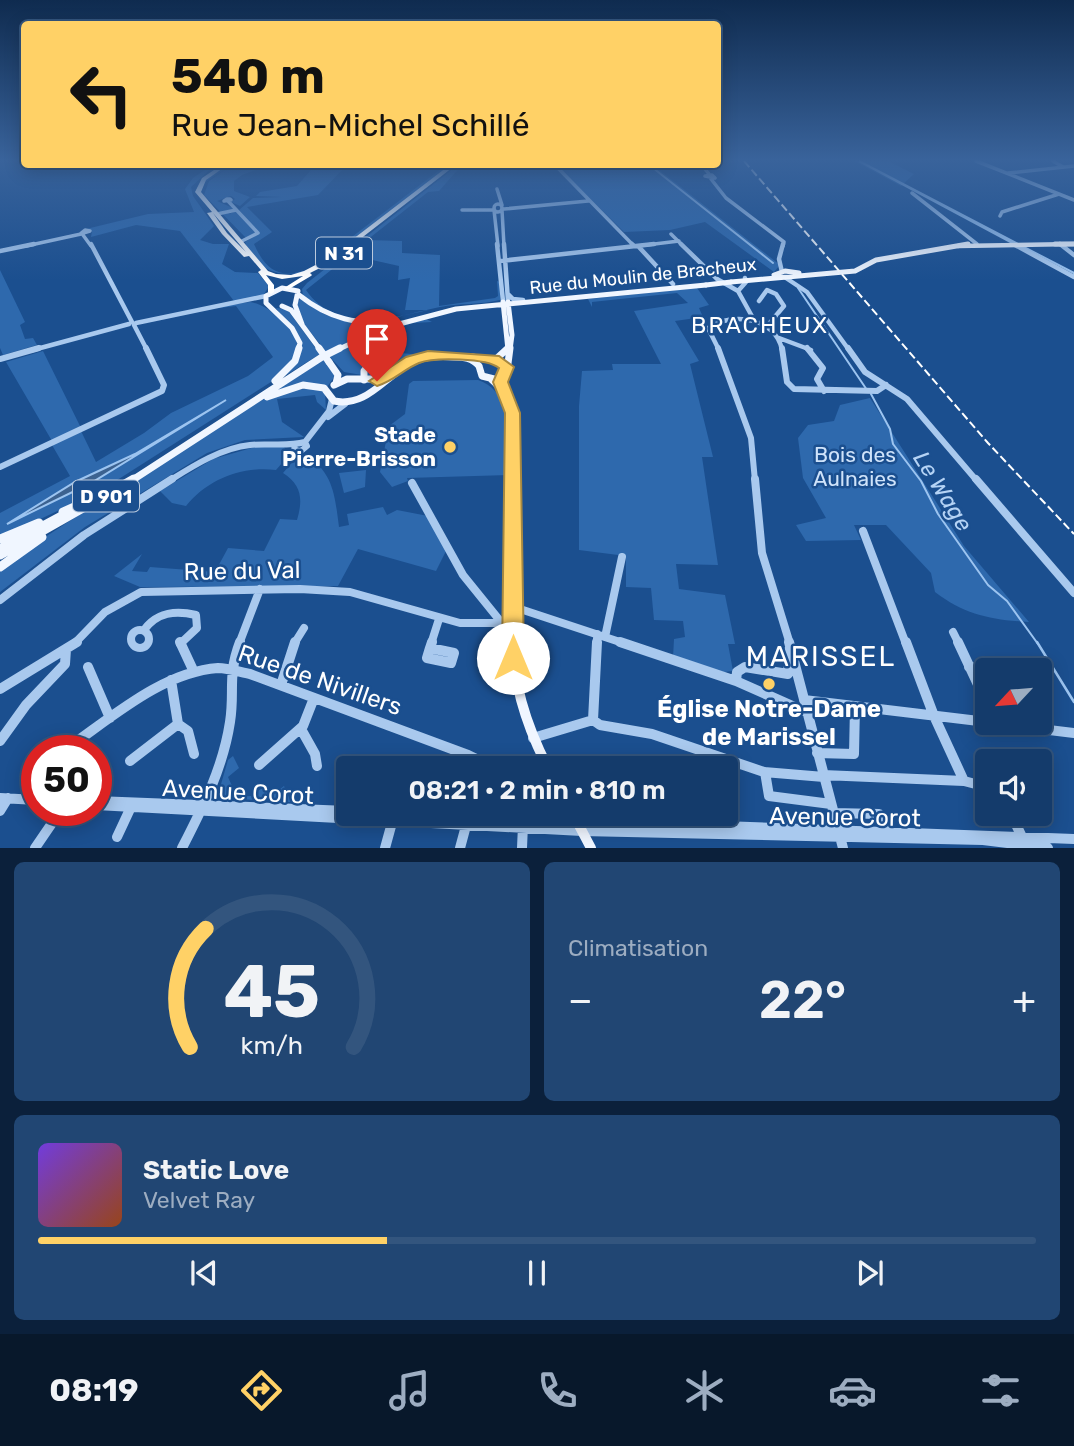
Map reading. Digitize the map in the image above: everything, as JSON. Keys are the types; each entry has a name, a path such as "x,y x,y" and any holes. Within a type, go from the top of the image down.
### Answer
{"highway":[{"path":"201,201 225,234 263,274 271,287 269,294"},
{"path":"205,201 242,241 274,285 284,288"},
{"path":"206,201 209,206"},
{"name":"N 31","path":"284,288 330,260 408,201"},
{"name":"N 31","path":"298,296 305,284 410,201"},
{"path":"257,262 270,274 287,277 306,273 330,260"}],"main road":[{"name":"Rue du Moulin de Bracheux","path":"506,303 705,285 788,274 863,269 874,260 953,246 1074,245"},
{"name":"Rue du Moulin de Bracheux","path":"506,303 705,285"},
{"path":"217,421 280,378 296,359 299,338 269,305 269,294 284,288 323,313 351,322 384,322 424,313"},
{"path":"282,306 298,296"},
{"path":"298,296 302,324"},
{"path":"480,366 508,350 506,303"},
{"path":"506,303 511,348 507,370 501,382 513,413 514,666 533,738 542,756"},
{"name":"D 901","path":"0,555 209,431 340,347 397,323 456,309 506,303"},
{"name":"D 901","path":"0,549 97,499 337,347 382,327 424,313 506,303"},
{"path":"269,305 291,310 329,362 338,377 330,396"},
{"path":"362,380 364,371 376,356 375,341 380,333 456,309"},
{"path":"334,385 385,379 409,362 428,356 458,355 506,364"},
{"path":"209,431 283,390 318,386 345,404 360,400 369,391 421,359 462,357 473,360 480,366 481,375 491,379 504,390"},
{"path":"329,362 345,374 362,380 369,391"},
{"path":"491,379 503,376"},
{"path":"0,539 97,499"},
{"path":"0,567 97,499"},
{"path":"580,826 591,848"}],"street":[{"path":"228,201 258,233 242,241"},
{"path":"497,201 494,208 503,260 506,303"},
{"path":"499,201 503,208 503,260"},
{"path":"462,210 588,201 673,284"},
{"path":"729,201 783,240 780,263 863,370 905,397 1074,593"},
{"path":"921,201 975,244"},
{"path":"1000,216 1001,212 1039,201"},
{"path":"217,214 229,214 236,210"},
{"path":"0,251 84,234 164,385 162,391 0,467"},
{"path":"671,234 716,278 738,291 754,320"},
{"path":"503,260 679,241"},
{"path":"1020,245 1074,277"},
{"path":"1061,245 1074,254"},
{"path":"738,291 746,279"},
{"path":"759,301 775,284"},
{"path":"767,290 776,295 784,307 768,325"},
{"path":"0,359 133,324 269,294"},
{"path":"243,301 269,305"},
{"path":"824,391 817,380 823,368 814,352 779,338 768,325 754,320 714,324 708,329 726,363 751,437 760,541 841,839"},
{"path":"779,338 788,385 797,390 879,391 886,385"},
{"path":"319,426 330,409 330,396"},
{"path":"0,600 85,535 199,462 225,451 253,444 295,445 294,450 301,451 307,446 304,442 345,404"},
{"path":"412,483 463,575 501,622"},
{"path":"863,531 934,716 964,781"},
{"path":"593,720 601,636 622,557"},
{"path":"182,848 212,790 228,740 230,669 260,589"},
{"name":"Rue du Val","path":"0,689 85,636 105,612 138,592 260,589 353,592 439,619 464,624 513,623"},
{"path":"514,607 736,677 806,712"},
{"path":"144,630 153,617 161,614 196,615 197,628 179,643 194,672"},
{"path":"430,648 439,619"},
{"path":"281,685 296,639 304,628"},
{"path":"953,632 975,679"},
{"path":"736,677 745,667 784,675 789,671 790,645"},
{"path":"0,741 16,724 21,711 37,691 65,664 66,649"},
{"path":"88,667 110,718"},
{"path":"969,667 975,667"},
{"name":"Rue de Nivillers","path":"85,735 171,680 194,672 230,669 281,685 464,756"},
{"path":"171,680 178,724 188,731 194,754"},
{"path":"258,765 300,729 314,698"},
{"path":"804,700 975,720"},
{"path":"817,753 854,754 855,706"},
{"path":"533,738 593,720"},
{"path":"593,720 600,725 652,734 765,772 964,781 975,784"},
{"path":"130,761 178,724"},
{"path":"300,729 315,754 317,766"},
{"path":"1052,730 1074,733"},
{"path":"765,772 769,796 877,813 883,818 888,835"},
{"path":"0,811 4,798"},
{"name":"Avenue Corot","path":"112,804 336,814"},
{"name":"Avenue Corot","path":"112,805 336,811"},
{"path":"117,837 131,807"},
{"path":"35,848 50,826"},
{"path":"385,848 391,826"},
{"path":"460,848 466,826"},
{"path":"522,848 523,826"},
{"name":"Avenue Corot","path":"640,826 841,839 888,835 1068,842"},
{"name":"Avenue Corot","path":"1024,842 1048,848"}],"green space":[{"path":"190,201 196,201 214,226 200,240 213,244 229,244 222,264 235,272 258,273 269,286 263,296 234,301 180,231 136,225 91,237 92,231 86,229 148,214 194,212"},
{"path":"209,201 218,201 233,208 229,214 236,211 256,233 246,238"},
{"path":"233,201 246,201 240,206 231,202"},
{"path":"250,201 285,201 247,207 272,232 254,244 264,262 276,271 291,273 310,269 399,201 406,201 311,270 291,274 281,273 272,271 256,261 245,242 259,234 239,210"},
{"path":"412,201 417,201 367,240 402,241 402,253 440,255 439,306 495,298 498,296 497,281 500,282 500,300 427,310 405,310 410,278 398,280 399,266 350,255 306,290 329,311 303,296 302,289"},
{"path":"592,201 698,201 780,265 774,272 705,222 670,230 624,232"},
{"path":"0,270 25,322 20,325 25,339 33,338 37,345 3,355 0,348"},
{"path":"697,288 709,305 699,308 703,317 675,321 699,361 690,364 713,457 702,457 718,565 676,564 679,589 725,595 735,644 728,644 733,671 724,672 673,658 674,639 685,637 683,621 654,620 651,588 626,587 626,556 579,550 579,406 582,371 613,370 612,364 661,364 634,311 688,303 677,293 592,302 592,307 588,299"},
{"path":"301,298 322,313 342,320 389,323 326,352 302,321 297,303"},
{"path":"250,302 282,319 294,335 297,351 282,375 100,491 0,538 0,513 70,476 52,445 81,431 96,462 171,413 248,376 273,357 236,306 219,308"},
{"path":"276,308 287,309 320,354 283,377 297,360 301,343"},
{"path":"335,313 362,319 407,315 356,320"},
{"path":"426,319 432,322 412,323 390,331 401,325"},
{"path":"381,332 374,338 376,352 362,375 344,372 328,355"},
{"path":"384,335 382,346 391,352 421,355 388,376 366,376 373,350"},
{"path":"43,351 81,428 52,441 6,362"},
{"path":"323,358 335,376 327,387 273,392"},
{"path":"478,380 490,386 504,407 509,434 509,475 407,478 408,481 392,487 380,472 389,426 405,414 409,384 413,381"},
{"path":"298,388 315,388 325,392 326,410 317,402 315,395 277,399 282,422 304,437 245,440 207,453 85,527 0,592 0,569 41,540 246,408"},
{"name":"Bois des Aulnaies","path":"870,398 964,546 1029,622 979,615 946,600 935,592 931,573 886,525 854,525 861,540 806,541 796,525 826,518 803,478 798,438 808,425 834,421 840,405"},
{"path":"255,447 284,447 289,455 276,470 251,470 226,476 205,488 186,506 172,503 160,491 213,459"},
{"path":"306,455 322,470 332,486 339,527 349,525 347,514 383,507 387,515 397,510 428,516 447,549 436,571 358,549 338,586 140,587 114,576 142,554 132,571 147,572 150,567 215,572 228,548 264,551 280,519 297,520 299,494 294,483 283,473 295,459"},
{"path":"366,470 365,487 344,493 339,473"},
{"path":"233,756 239,768 228,777 237,797 251,796 265,786 271,796 284,786 291,802 217,798 228,760"}],"shaded area":[{"path":"933,201 1074,273 1074,276"},
{"path":"226,400 91,483 7,524 75,482 135,454"}],"waterway":[{"name":"Le Wage","path":"694,201 773,263"},
{"name":"Le Wage","path":"798,288 867,390"},
{"name":"Le Wage","path":"871,394 890,429 893,444 921,481 938,514 988,585 1007,601 1038,644"},
{"name":"Le Wage","path":"1037,642 1074,702"}],"railway":[{"path":"778,201 988,443 1074,534"}],"place":[{"name":"Stade Pierre-Brisson","path":"450,447"},
{"name":"Église Notre-Dame de Marissel","path":"769,684"}],"district":[{"name":"BRACHEUX","path":"760,325"},
{"name":"MARISSEL","path":"821,656"}],"route":[{"path":"377,381 388,378 411,360 428,356 469,356 499,361 507,367 501,382 513,413 513,658"}]}
